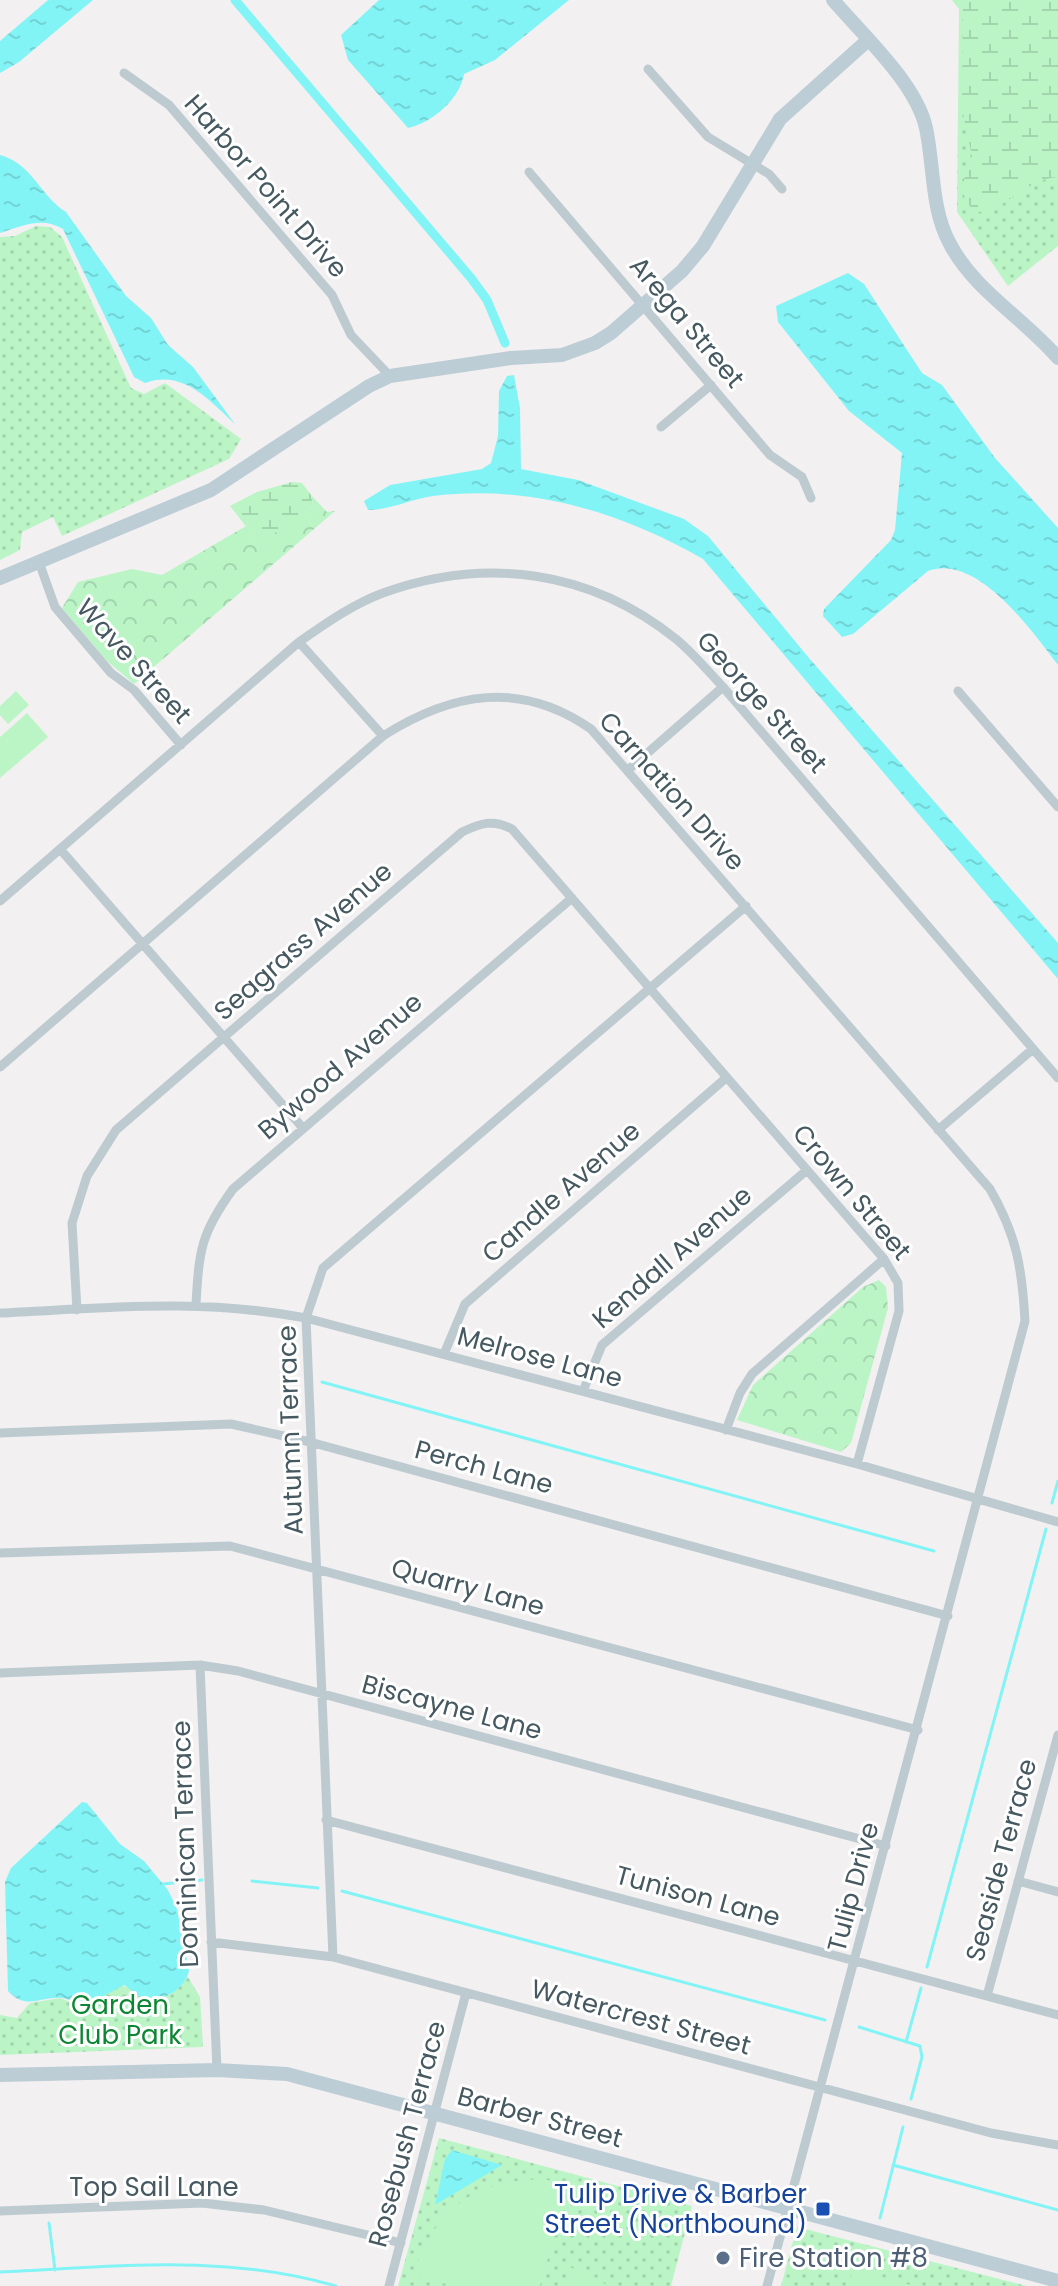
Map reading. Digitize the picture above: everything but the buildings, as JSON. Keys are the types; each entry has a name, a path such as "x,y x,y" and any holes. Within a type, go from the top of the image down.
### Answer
{"street":[{"path":"833,0 908,88 920,108 941,221 948,241 985,290 1058,358"},
{"path":"0,578 211,490 369,386 390,376 511,358 562,355 595,343 644,305 703,246 780,119 868,40"},
{"path":"648,69 699,129 769,174 782,189"},
{"name":"Harbor Point Drive","path":"124,73 169,105 332,295 351,335 390,376"},
{"name":"Arega Street","path":"529,172 770,455 802,477 811,498"},
{"path":"661,427 711,385"},
{"name":"Wave Street","path":"39,562 55,607 111,673 134,690 181,745"},
{"name":"George Street","path":"0,901 299,642 336,617 382,593 437,578 492,572 560,578 616,600 677,640 723,687 1058,1078"},
{"path":"299,642 383,736"},
{"path":"628,770 723,687"},
{"path":"958,691 1058,807"},
{"name":"Carnation Drive","path":"0,1067 383,736 419,713 465,700 521,697 563,710 591,729 628,770 990,1189 1009,1222 1021,1262 1025,1321 978,1498"},
{"name":"Seagrass Avenue","path":"77,1310 72,1223 87,1176 116,1130 462,832 482,822 499,823 512,829 650,988"},
{"path":"60,849 302,1127"},
{"name":"Bywood Avenue","path":"196,1304 198,1253 212,1219 233,1189 572,898"},
{"name":"Autumn Terrace","path":"333,1957 306,1318 323,1268 746,906"},
{"name":"Crown Street","path":"650,988 884,1259 898,1283 899,1311 857,1464"},
{"path":"938,1130 1033,1049"},
{"name":"Candle Avenue","path":"444,1354 465,1304 726,1078"},
{"name":"Kendall Avenue","path":"583,1391 602,1345 807,1170"},
{"path":"726,1430 740,1393 752,1374 884,1259"},
{"name":"Melrose Lane","path":"0,1313 196,1304 250,1307 306,1318 857,1464 1058,1522"},
{"name":"Perch Lane","path":"0,1433 231,1424 310,1442 948,1616"},
{"name":"Tulip Drive","path":"767,2286 978,1498"},
{"name":"Quarry Lane","path":"0,1553 203,1544 230,1546 918,1730"},
{"name":"Biscayne Lane","path":"0,1673 200,1665 238,1671 886,1846"},
{"name":"Dominican Terrace","path":"200,1665 217,2070"},
{"name":"Seaside Terrace","path":"987,1996 1018,1881 1054,1767 1058,1735"},
{"name":"Tunison Lane","path":"326,1820 1058,2015"},
{"path":"1018,1881 1058,1892"},
{"name":"Watercrest Street","path":"211,1942 333,1957 991,2133 1058,2145"},
{"name":"Rosebush Terrace","path":"389,2286 437,2114 466,1993"},
{"name":"Barber Street","path":"0,2075 217,2070 287,2074 788,2206 1036,2280 1058,2281"},
{"name":"Top Sail Lane","path":"0,2211 202,2203 264,2210 401,2243"}],"green space":[{"path":"952,0 1058,0 1058,246 1008,286 957,212 959,9"},
{"path":"957,0 1058,0 1058,177 1038,182 985,213 972,210 961,190 972,156 962,109 963,9"},
{"path":"36,226 50,227 62,237 131,388 144,394 165,383 241,439 229,459 62,536 53,517 22,532 20,550 0,560 0,237 15,236"},
{"path":"292,482 302,483 311,495 313,505 271,535 255,538 230,506 257,492"},
{"path":"311,495 327,512 335,511 134,684 106,660 62,608 78,582 132,569 162,575 246,526 255,538 300,516 313,505"},
{"path":"16,691 29,705 8,724 0,715 0,706"},
{"path":"27,713 48,737 0,778 0,737"},
{"path":"879,1280 886,1287 888,1308 851,1443 841,1452 737,1420 753,1385 863,1287"},
{"name":"Garden Club Park","path":"188,1977 200,1997 203,2047 0,2055 0,2015 17,2018 30,2003 60,1998 77,2005 96,2001 120,1985 134,1993 170,1995"},
{"path":"439,2138 692,2206 671,2286 398,2286"},
{"path":"542,2179 569,2184 540,2286 454,2286 413,2276 432,2233 459,2203 495,2186"},
{"path":"797,2227 1027,2286 781,2286"},
{"path":"569,2267 590,2274 608,2286 564,2286"},
{"path":"853,2269 914,2286 848,2286"}],"water":[{"path":"48,0 93,0 19,62 0,73 0,41"},
{"path":"379,0 569,0 495,60 464,74 457,92 444,108 426,121 408,128 348,60 341,35"},
{"path":"0,155 20,165 66,212 126,296 151,318 168,345 193,367 235,424 205,397 183,383 159,380 145,383 134,377 63,229 40,223 0,233"},
{"path":"848,273 864,284 922,373 942,385 995,458 1058,528 1058,665 1002,598 965,573 947,568 928,571 853,634 842,637 823,616 824,609 891,540 895,530 902,453 849,411 778,322 776,306"},
{"path":"514,375 520,408 521,469 578,480 684,519 708,536 809,658 1058,943 1058,979 703,559 672,542 607,515 539,498 469,493 433,496 368,510 364,501 390,485 482,469 491,463 498,436 499,391 507,376"},
{"path":"82,1802 87,1803 120,1844 144,1861 168,1890 177,1909 189,1971 187,1978 170,1994 148,1999 124,1985 87,2005 62,1998 21,2000 8,1991 5,1882 11,1868"},
{"path":"452,2150 502,2165 435,2205 445,2159"}],"waterway":[{"path":"235,0 471,278 487,300 505,343"},
{"path":"322,1382 934,1551"},
{"path":"1052,1503 1058,1481"},
{"path":"927,1967 1046,1529"},
{"path":"163,1884 202,1880"},
{"path":"252,1881 318,1888"},
{"path":"342,1891 825,2020"},
{"path":"906,2042 921,1988"},
{"path":"859,2027 920,2046 922,2057 911,2099"},
{"path":"880,2218 903,2127"},
{"path":"893,2165 1058,2210"},
{"path":"49,2223 55,2270"},
{"path":"0,2272 210,2266 252,2269 336,2286"}],"place":[{"name":"Tulip Drive & Barber Street (Northbound)","path":"823,2209"},
{"name":"Fire Station #8","path":"723,2258"}]}
